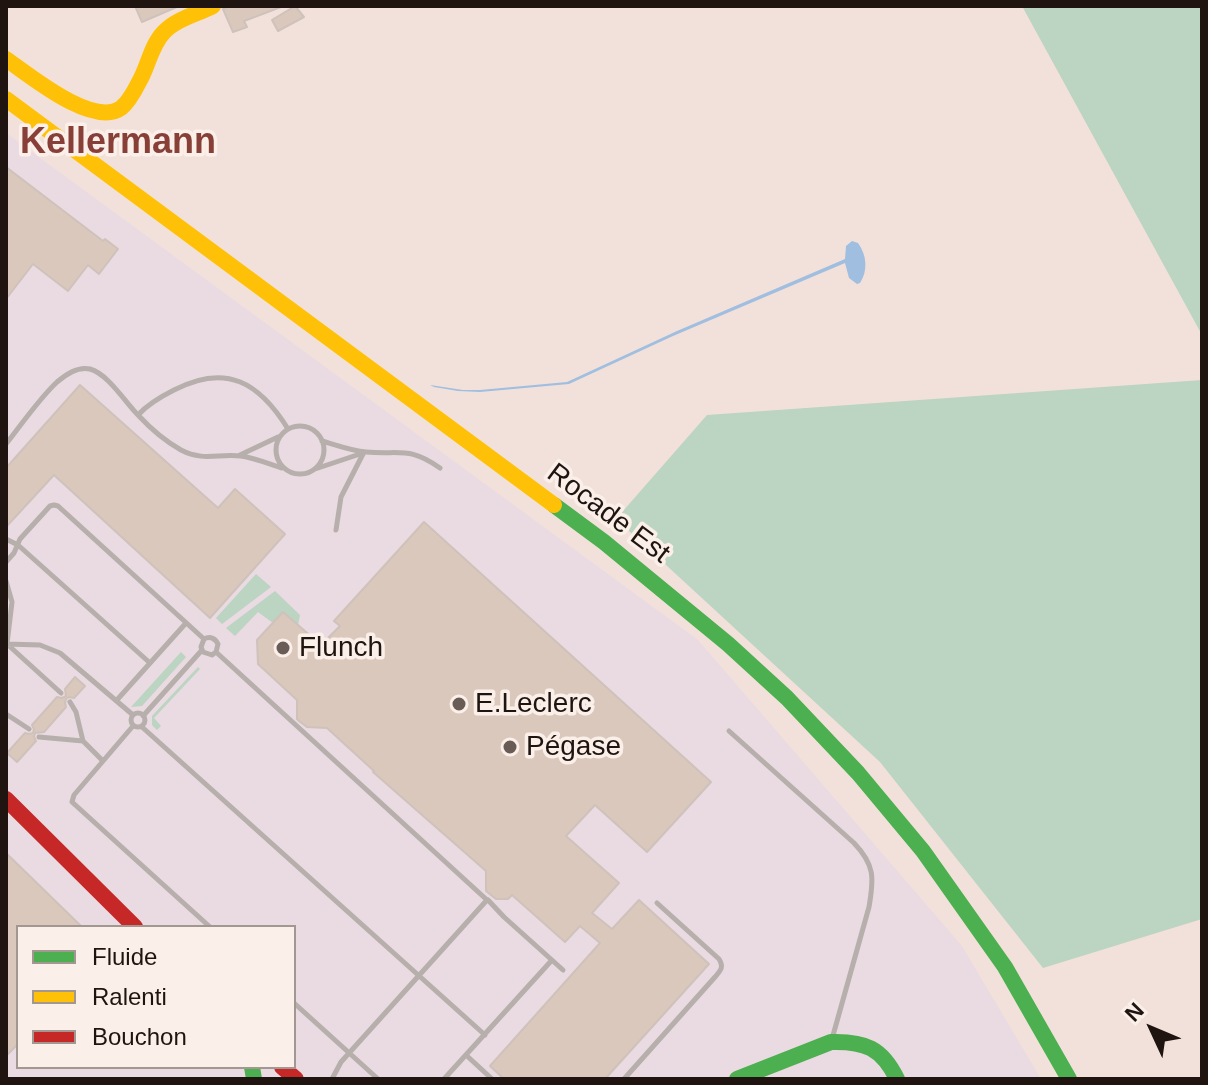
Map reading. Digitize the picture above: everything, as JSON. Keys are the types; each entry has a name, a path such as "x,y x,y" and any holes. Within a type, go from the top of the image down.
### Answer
{"main road":[{"path":"6,59 66,99 91,111 109,113 122,107 145,71 161,35 168,28 213,6"},
{"name":"Rocade Est","path":"6,99 604,542 728,644 787,698 858,773 923,851 1005,967 1069,1079"},
{"path":"6,799 133,925"},
{"path":"737,1079 831,1042 858,1042 871,1048 893,1070 897,1079"},
{"path":"279,1079 289,1079"}],"lane":[{"path":"6,444 58,381 84,368 93,369 165,440 183,451 216,458 239,456 298,475 315,469 324,453 319,435 301,426 288,429 239,456"},
{"path":"138,415 163,395 195,380 226,377 261,394 288,429"},
{"path":"280,436 275,449 282,468"},
{"path":"322,441 364,452 415,453 440,468"},
{"path":"315,469 364,452"},
{"path":"336,530 341,497 364,452"},
{"path":"6,562 20,539 50,506 58,506 204,639"},
{"path":"6,539 18,545 150,663"},
{"path":"6,581 12,602 7,644"},
{"path":"116,701 186,623"},
{"path":"210,637 217,641 216,652 208,655 202,650 204,639 210,637"},
{"path":"7,644 61,693"},
{"path":"7,644 40,645 60,653 133,715"},
{"path":"143,716 202,650"},
{"path":"216,652 563,970"},
{"path":"70,702 76,712 83,741 103,761"},
{"path":"133,715 139,713 143,716 142,727"},
{"path":"6,714 29,729"},
{"path":"133,715 133,726"},
{"path":"133,726 142,727 485,1035"},
{"path":"133,726 74,795 72,802 208,925"},
{"path":"729,731 854,843 872,869 869,907 831,1042"},
{"path":"39,737 83,741"},
{"path":"332,1079 349,1053 487,900"},
{"path":"624,1079 721,970 719,959 657,903"},
{"path":"444,1079 552,960"},
{"path":"296,1005 378,1079"},
{"path":"466,1055 492,1079"}],"shaded area":[{"path":"6,133 698,640 962,946 1041,1079 6,1079"}],"green space":[{"path":"1022,6 1202,6 1202,335"},
{"path":"1202,380 1202,919 1043,968 880,762 616,519 707,415"},
{"path":"256,574 271,587 222,624 216,618"},
{"path":"275,591 300,615 298,625 283,612 273,623 258,612 235,636 226,628"},
{"path":"181,652 186,657 142,706 131,707"},
{"path":"198,667 200,669 154,718 161,726 157,730 152,725 152,716"}],"water":[{"path":"852,241 858,243 865,258 860,283 849,278 845,263 569,384 480,392 430,385 480,390 567,382 845,259 846,246"}],"building":[{"path":"135,6 179,6 142,22"},
{"path":"229,6 281,7 244,21 247,27 233,32 223,9"},
{"path":"295,6 304,17 278,31 272,20"},
{"path":"6,167 103,241 105,239 118,249 99,274 88,265 68,291 33,264 6,299"},
{"path":"80,385 218,508 235,489 285,534 210,618 54,475 6,527 6,468"},
{"name":"Pégase","path":"424,522 711,782 647,852 595,805 566,836 619,883 592,913 612,929 639,900 709,964 605,1079 504,1079 490,1066 600,943 580,926 565,942 512,895 508,899 496,899 486,891 486,871 327,728 307,727 299,721 297,700 258,664 257,640 283,612 321,645 340,626 334,621"},
{"path":"75,677 85,686 74,698 66,699 66,707 44,732 35,733 36,741 17,762 7,753 25,733 33,733 32,725 57,697 66,696 65,689"},
{"path":"6,853 80,925 16,925 16,1046 6,1056"}],"traffic: fast":[{"path":"554,505 728,644 787,698 858,773 923,851 1005,967 1069,1079"},
{"path":"737,1079 831,1042 854,1043 871,1048 885,1060 897,1079"},
{"path":"252,1069 254,1079"}],"traffic: slow":[{"path":"6,59 78,106 109,112 121,108 129,99 164,32 181,20 213,6"},
{"path":"6,99 554,505"}],"traffic: jam":[{"path":"6,799 133,925"},
{"path":"284,1069 296,1079"}],"place":[{"name":"Flunch","path":"283,648"},
{"name":"E.Leclerc","path":"459,704"},
{"name":"Pégase","path":"510,747"}],"district":[{"name":"Kellermann","path":"118,143"}]}
